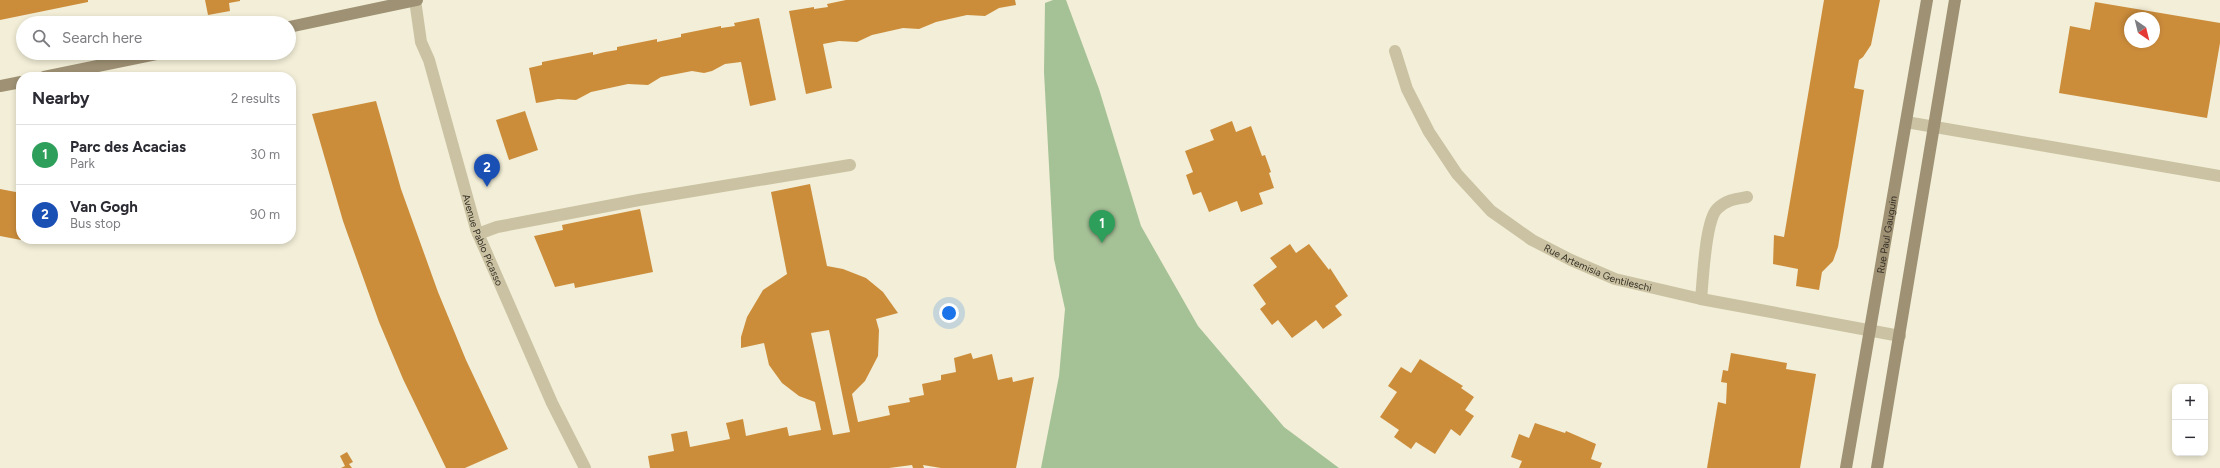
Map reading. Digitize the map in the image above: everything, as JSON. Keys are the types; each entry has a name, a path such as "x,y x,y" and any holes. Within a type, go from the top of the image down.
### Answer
{"street":[{"path":"296,26 415,0"},
{"name":"Avenue Pablo Picasso","path":"415,0 421,42 428,60 478,234 552,403 582,467"},
{"name":"Rue Paul Gauguin","path":"1846,468 1927,0"},
{"path":"1877,468 1956,0"},
{"name":"Rue Artemisia Gentileschi","path":"1395,51 1407,89 1429,132 1457,174 1491,211 1532,240 1571,260 1615,279 1700,300 1900,336"},
{"path":"68,72 127,60"},
{"path":"0,86 16,83"},
{"path":"1906,122 2220,176"},
{"path":"478,234 496,227 639,200 850,165"},
{"path":"1700,300 1708,226 1716,210 1730,199 1747,197"}],"green space":[{"path":"1053,0 1066,0 1099,89 1141,226 1198,326 1284,427 1339,468 1041,468 1059,376 1065,309 1054,259 1044,72 1045,3"}],"building":[{"path":"0,0 88,0 88,2 0,20"},
{"path":"205,0 240,1 229,3 230,11 208,15"},
{"path":"846,0 1015,0 1016,5 999,8 985,16 967,15 936,22 919,29 903,28 872,35 857,42 839,41 823,44 832,88 806,94 789,11 814,7 814,9 828,7 827,4"},
{"path":"1824,0 1880,0 1871,45 1863,57 1859,60 1854,88 1864,90 1838,247 1833,261 1822,272 1819,290 1796,286 1798,269 1773,264 1774,235 1784,237"},
{"path":"2095,2 2155,12 2124,12 2124,48 2160,48 2160,13 2220,23 2220,43 2207,118 2059,93 2070,26 2090,30"},
{"path":"759,18 776,100 750,106 741,62 725,64 712,71 704,73 692,71 661,77 648,85 628,84 591,92 576,100 558,99 536,103 529,68 542,65 542,62 593,52 593,55 617,50 617,47 657,39 657,42 681,37 681,34 721,26 721,28 735,26 734,23"},
{"path":"376,101 401,189 438,292 466,360 508,449 465,468 446,468 403,379 379,322 343,221 312,114"},
{"path":"525,111 538,150 509,160 496,120"},
{"path":"1232,121 1236,132 1251,126 1262,156 1265,155 1271,172 1269,173 1274,188 1259,193 1263,204 1241,212 1237,201 1209,212 1201,192 1193,195 1186,175 1193,172 1185,151 1214,140 1210,130"},
{"path":"810,184 827,266 843,269 866,278 883,292 898,313 876,319 879,330 878,356 865,381 852,394 858,422 890,415 888,406 910,402 909,398 924,395 922,384 941,380 941,375 956,372 954,358 971,353 973,359 992,354 998,380 1012,377 1013,382 1034,377 1016,468 941,468 923,465 924,468 913,468 912,465 889,468 650,468 648,456 674,451 671,434 687,431 690,447 730,439 726,423 743,419 746,436 787,427 789,436 821,430 815,402 799,396 782,383 769,365 764,343 741,348 741,337 747,317 763,290 787,274 771,192","holes":["829,330 850,432 833,435 811,333"]},
{"path":"0,189 16,192 16,239 0,236"},
{"path":"640,209 653,272 575,288 574,283 555,287 534,236 563,230 562,225"},
{"path":"1290,244 1296,253 1309,244 1329,270 1330,268 1348,296 1335,306 1342,315 1323,329 1316,320 1292,338 1278,320 1272,325 1260,309 1266,304 1253,285 1277,267 1270,258"},
{"path":"1731,353 1787,363 1786,369 1816,374 1800,468 1707,468 1718,402 1726,404 1727,383 1721,382 1723,370 1728,371"},
{"path":"1420,359 1463,386 1461,388 1474,397 1465,410 1474,416 1460,436 1451,429 1435,454 1416,442 1411,449 1394,437 1399,430 1380,417 1397,392 1388,386 1401,367 1411,373"},
{"path":"1535,423 1565,433 1566,431 1596,444 1591,459 1602,463 1600,468 1519,468 1522,461 1511,457 1519,434 1529,438"},
{"path":"347,452 353,462 349,464 352,468 341,468 345,466 340,456"}],"place":[{"name":"Van Gogh","path":"487,187"},
{"name":"Parc des Acacias","path":"1102,243"}]}
